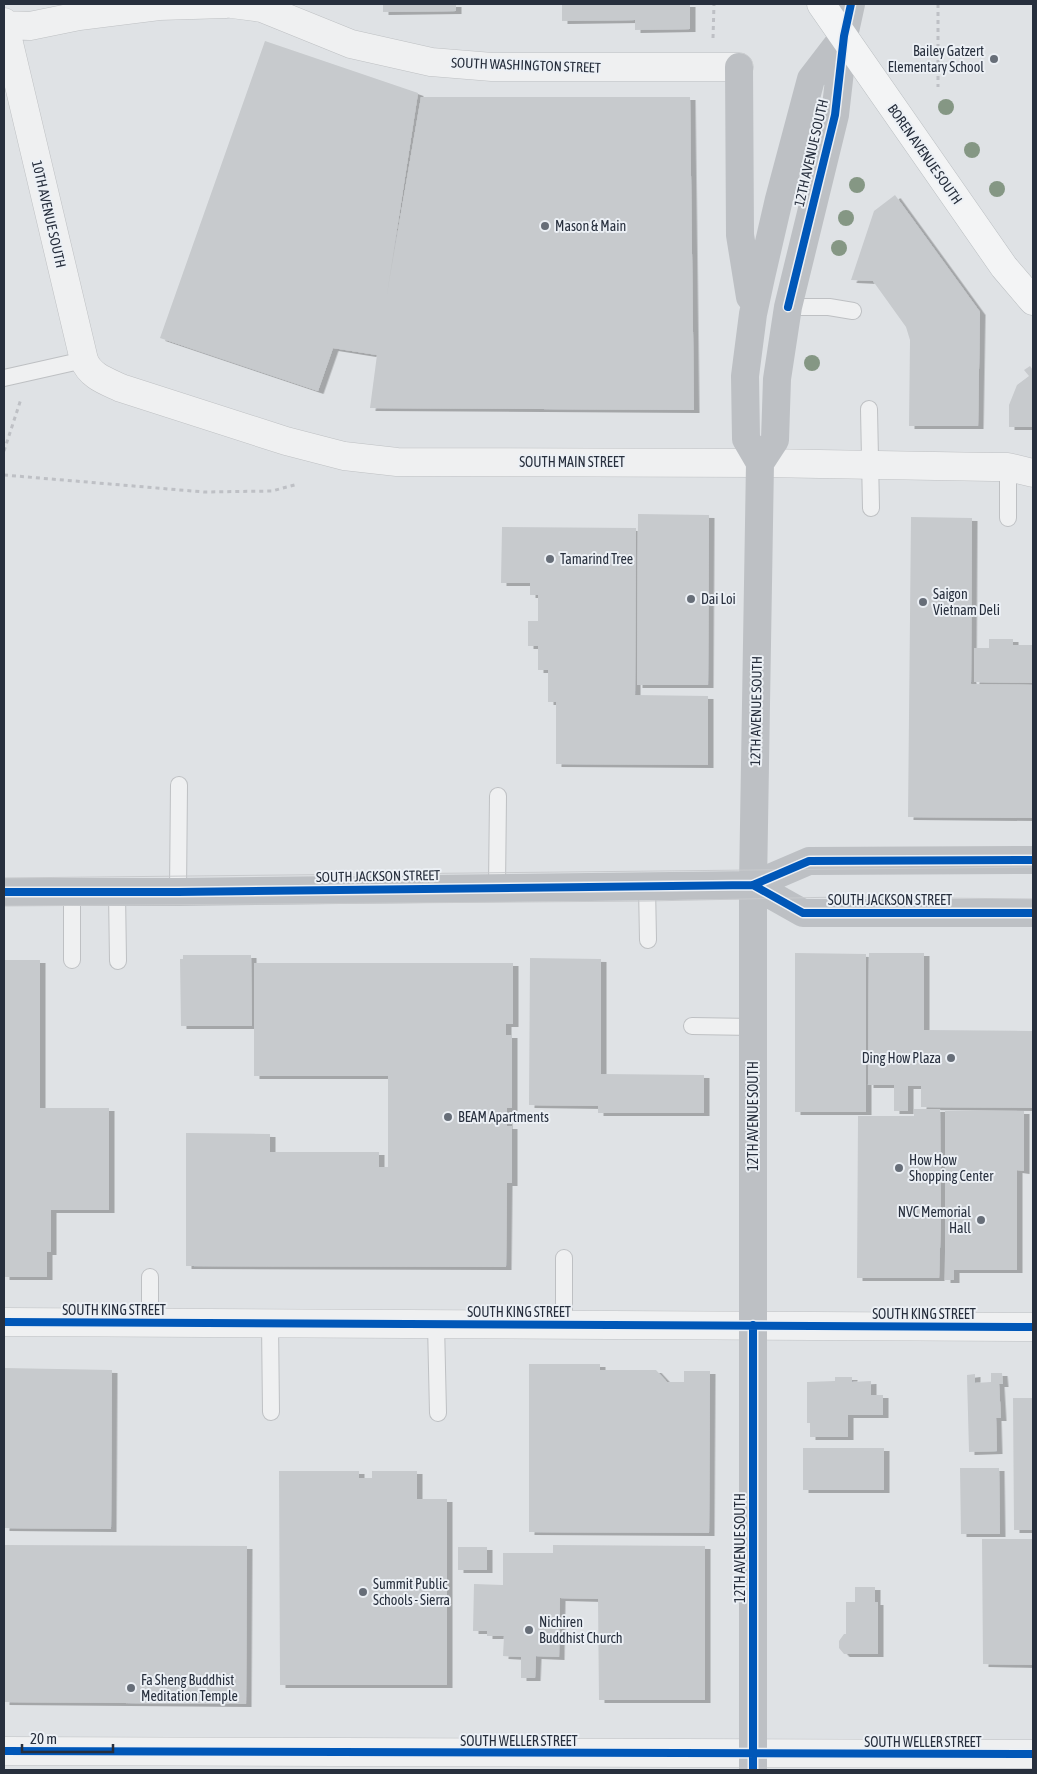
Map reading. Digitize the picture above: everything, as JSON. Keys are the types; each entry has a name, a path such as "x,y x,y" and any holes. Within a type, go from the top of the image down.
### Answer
{"main road":[{"name":"BOREN AVENUE SOUTH","path":"821,4 1004,267 1033,301"},
{"name":"12TH AVENUE SOUTH","path":"760,463 775,440 778,379 788,307 835,115 844,36 851,4"},
{"name":"12TH AVENUE SOUTH","path":"753,1762 753,885 760,463 746,439 745,376 753,314 776,209 811,79 844,36"},
{"path":"739,67 740,235 753,314"},
{"name":"SOUTH JACKSON STREET","path":"4,892 178,892 753,885 809,861 1033,860"},
{"name":"SOUTH JACKSON STREET","path":"753,885 803,912 1033,914"}],"street":[{"path":"4,24 30,26 79,16 158,6 226,4"},
{"name":"SOUTH WASHINGTON STREET","path":"232,4 262,8 351,44 431,62 492,67 739,67"},
{"name":"10TH AVENUE SOUTH","path":"4,24 84,360 88,369 102,380 121,388"},
{"name":"SOUTH MAIN STREET","path":"121,388 286,441 344,456 397,462 760,463 1021,470"},
{"name":"SOUTH KING STREET","path":"4,1322 1033,1327"},
{"name":"SOUTH WELLER STREET","path":"4,1752 753,1762 1033,1754"}],"lane":[{"path":"788,307 830,307 853,311"},
{"path":"4,378 84,360"},
{"path":"869,409 871,508"},
{"path":"1008,518 1021,470"},
{"path":"178,785 178,892"},
{"path":"497,887 498,796"},
{"path":"647,886 648,940"},
{"path":"72,892 72,960"},
{"path":"117,892 118,961"},
{"path":"692,1026 753,1027"},
{"path":"564,1258 564,1325"},
{"path":"150,1277 150,1322"},
{"path":"270,1323 270,1412"},
{"path":"436,1324 438,1413"}],"path":[{"path":"713,39 714,4"},
{"path":"938,4 938,87"},
{"path":"4,451 22,395"},
{"path":"4,475 204,492 272,491 298,484"}],"building":[{"path":"383,4 456,4 456,11 383,12"},
{"path":"562,4 690,4 690,29 635,30 635,20 562,21"},
{"name":"Mason & Main","path":"265,41 418,93 387,294 421,97 690,97 694,410 370,408 377,355 333,348 318,391 160,338"},
{"path":"895,195 980,312 978,426 909,426 910,340 906,327 873,281 851,280 874,211"},
{"path":"1030,366 1033,370 1033,427 1009,427 1009,405 1017,385 1029,376 1024,370"},
{"path":"638,514 709,515 708,685 637,685"},
{"path":"911,517 972,518 971,684 1033,685 1033,818 908,817"},
{"path":"502,527 636,528 635,695 708,696 708,765 556,764 556,702 548,702 548,670 538,670 538,646 528,646 528,621 538,621 538,595 530,595 530,583 501,583"},
{"path":"989,639 1013,639 1013,645 1033,645 1033,683 974,682 974,648 989,648"},
{"path":"795,953 866,954 866,1112 795,1112"},
{"name":"Ding How Plaza","path":"869,953 924,953 924,1030 1033,1031 1033,1108 921,1107 921,1086 908,1086 908,1111 894,1111 894,1085 868,1085"},
{"path":"183,955 251,955 252,1026 181,1026 180,959 183,959"},
{"path":"530,958 601,959 601,1074 704,1075 704,1113 598,1113 598,1106 529,1105"},
{"path":"4,960 40,960 40,1108 109,1108 109,1210 51,1210 51,1252 47,1252 47,1277 4,1277"},
{"name":"BEAM Apartments","path":"254,963 513,963 513,1024 506,1024 506,1035 512,1035 512,1108 507,1108 507,1126 512,1126 512,1183 507,1183 506,1267 186,1266 186,1133 270,1134 270,1152 379,1152 379,1167 388,1167 388,1076 254,1076"},
{"name":"How How Shopping Center","path":"914,1109 940,1109 941,1219 939,1278 857,1278 858,1116 914,1116"},
{"name":"NVC Memorial Hall","path":"945,1111 1024,1111 1024,1171 1017,1170 1017,1270 954,1270 954,1280 945,1280"},
{"path":"529,1364 600,1364 600,1370 656,1370 667,1382 684,1382 684,1371 710,1371 709,1533 529,1532"},
{"path":"4,1368 112,1370 111,1529 4,1528"},
{"path":"991,1373 1002,1373 1003,1384 999,1384 1001,1418 996,1418 997,1451 969,1452 967,1375 975,1374 975,1383 991,1382"},
{"path":"835,1377 852,1377 852,1382 871,1381 871,1395 883,1395 883,1415 848,1415 848,1437 810,1437 810,1423 807,1423 807,1382 835,1381"},
{"path":"1013,1398 1033,1398 1033,1530 1014,1530"},
{"path":"803,1448 884,1448 884,1490 803,1490"},
{"path":"960,1468 999,1468 1000,1534 961,1534"},
{"name":"Summit Public Schools - Sierra","path":"279,1471 359,1471 359,1478 372,1478 372,1471 417,1471 417,1499 447,1499 447,1685 280,1685"},
{"path":"982,1539 1033,1539 1033,1665 983,1664"},
{"path":"4,1545 247,1546 246,1704 4,1702"},
{"path":"553,1545 705,1546 705,1700 599,1700 598,1599 560,1598 559,1657 536,1656 535,1678 521,1678 521,1657 503,1656 504,1636 487,1636 487,1631 473,1631 474,1584 503,1585 503,1553 553,1553"},
{"path":"458,1547 487,1547 487,1570 458,1570"},
{"path":"855,1587 875,1587 875,1602 878,1602 878,1654 844,1654 839,1648 839,1641 846,1634 846,1602 855,1602"}],"tram line":[{"path":"4,878 1033,867"},
{"path":"4,906 648,901 839,897 1033,899"}],"cycle path":[{"path":"788,307 835,115 844,36 851,4"},
{"path":"4,892 178,892 753,885 809,861 1033,860"},
{"path":"753,885 803,913 1033,913"},
{"path":"4,1322 1033,1327"},
{"path":"753,1325 753,1770"},
{"path":"4,1751 1033,1754"}],"place":[{"name":"Bailey Gatzert Elementary School","path":"994,59"},
{"name":"Mason & Main","path":"545,226"},
{"name":"Tamarind Tree","path":"550,559"},
{"name":"Dai Loi","path":"691,599"},
{"name":"Saigon Vietnam Deli","path":"923,602"},
{"name":"Ding How Plaza","path":"951,1058"},
{"name":"BEAM Apartments","path":"448,1117"},
{"name":"How How Shopping Center","path":"899,1168"},
{"name":"NVC Memorial Hall","path":"981,1220"},
{"name":"Summit Public Schools - Sierra","path":"363,1592"},
{"name":"Nichiren Buddhist Church","path":"529,1630"},
{"name":"Fa Sheng Buddhist Meditation Temple","path":"131,1688"}]}
